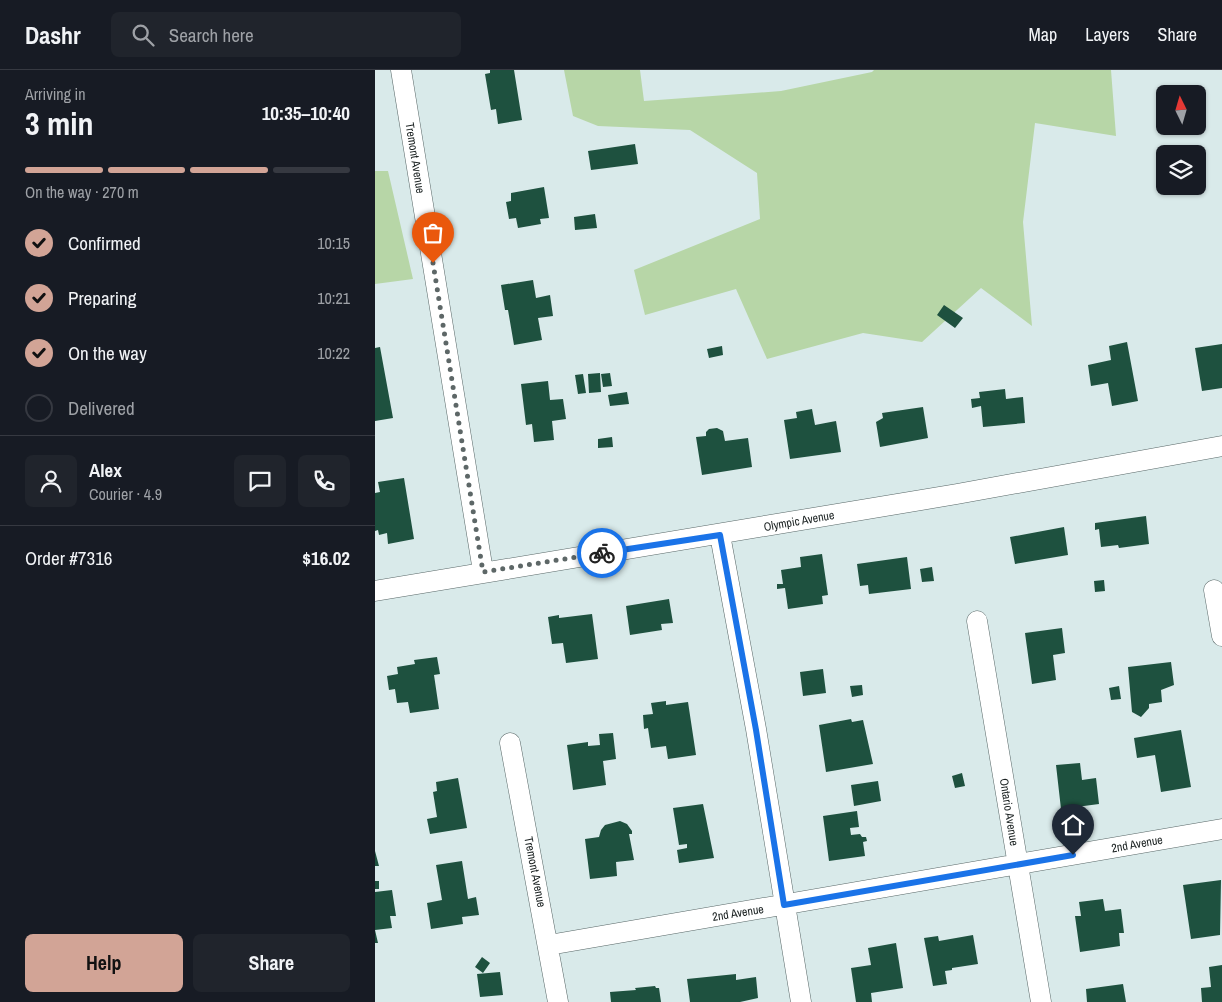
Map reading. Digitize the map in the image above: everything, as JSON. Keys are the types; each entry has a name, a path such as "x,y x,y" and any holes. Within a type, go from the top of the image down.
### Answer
{"street":[{"name":"Tremont Avenue","path":"401,70 483,572"},
{"name":"Olympic Avenue","path":"375,591 720,535 1222,446"},
{"path":"720,535 756,730 801,1002"},
{"path":"1214,590 1222,636"},
{"name":"Ontario Avenue","path":"977,621 1041,1002"},
{"name":"Tremont Avenue","path":"510,743 549,945 558,1002"},
{"name":"2nd Avenue","path":"549,945 1222,829"}],"green space":[{"path":"564,70 640,70 644,101 781,91 872,72 874,70 1111,70 1116,136 1035,123 1023,222 1032,326 981,288 922,342 863,333 767,359 736,289 645,315 634,270 760,219 757,173 690,130 598,126 573,116"},
{"path":"375,171 388,171 413,279 375,284"}],"building":[{"path":"490,70 514,70 522,120 498,124 496,109 491,110 485,74 490,73"},
{"path":"635,144 638,164 591,170 588,151"},
{"path":"544,187 549,218 540,219 541,224 518,228 516,218 509,219 506,202 511,201 511,193"},
{"path":"595,214 597,228 575,230 574,217"},
{"path":"533,280 536,298 550,295 553,316 538,318 542,340 514,345 508,310 505,310 501,285"},
{"path":"944,305 963,318 955,328 937,315"},
{"path":"1127,342 1138,401 1112,406 1108,383 1091,386 1088,365 1111,360 1109,346"},
{"path":"1222,344 1222,388 1202,391 1195,348"},
{"path":"722,346 723,355 709,358 707,349"},
{"path":"380,347 393,418 375,421 375,348"},
{"path":"600,373 601,392 589,393 588,374"},
{"path":"610,373 612,386 603,387 601,374"},
{"path":"583,374 586,393 578,394 575,375"},
{"path":"548,381 550,400 563,399 566,419 552,421 554,440 534,442 532,424 526,425 521,384"},
{"path":"1005,389 1006,399 1023,397 1025,423 983,427 981,406 972,408 971,399 980,398 979,392"},
{"path":"627,392 629,404 610,406 608,395"},
{"path":"923,407 928,438 880,447 876,422 883,418 882,413"},
{"path":"812,409 815,425 836,421 841,452 790,459 784,420 797,418 796,412"},
{"path":"717,428 723,431 725,441 748,438 752,467 702,475 696,437 706,436 706,432 709,429"},
{"path":"612,437 613,447 598,448 598,439"},
{"path":"404,478 414,539 388,544 387,533 379,535 378,530 375,531 375,493 380,492 378,482"},
{"path":"1146,516 1149,544 1119,548 1118,545 1101,547 1099,529 1095,530 1095,523"},
{"path":"1064,527 1068,555 1015,564 1010,537"},
{"path":"822,554 828,595 822,596 823,604 788,609 785,588 777,589 777,584 783,584 781,570 801,567 800,557"},
{"path":"907,557 911,589 869,594 868,585 860,586 857,564"},
{"path":"932,567 934,581 922,582 920,569"},
{"path":"1104,580 1105,591 1095,592 1094,581"},
{"path":"669,599 673,623 661,624 662,630 630,635 626,606"},
{"path":"592,614 598,659 566,663 563,643 552,644 548,617 559,615 559,618"},
{"path":"1062,628 1065,653 1053,655 1056,680 1032,684 1025,633"},
{"path":"437,657 440,674 434,675 439,709 410,713 408,702 397,703 395,689 389,690 387,676 398,674 397,667 415,664 414,660"},
{"path":"1171,662 1174,685 1161,690 1162,702 1149,704 1149,708 1141,717 1132,712 1128,667"},
{"path":"823,669 826,693 803,696 800,672"},
{"path":"862,685 863,695 852,697 850,686"},
{"path":"1119,686 1121,699 1111,700 1109,688"},
{"path":"666,701 666,705 688,702 696,755 668,759 666,746 651,748 648,728 644,729 643,715 653,714 651,703"},
{"path":"851,719 852,722 863,720 873,764 826,772 819,725"},
{"path":"1181,730 1191,787 1161,792 1155,755 1137,758 1134,738"},
{"path":"613,733 616,759 603,761 606,785 573,790 567,745 588,742 588,746 600,745 599,734"},
{"path":"1080,763 1082,780 1096,778 1099,804 1061,809 1056,765"},
{"path":"962,773 965,786 955,788 952,776"},
{"path":"458,778 467,828 430,834 427,819 437,817 433,792 437,791 436,782"},
{"path":"878,781 881,801 854,806 851,785"},
{"path":"703,804 714,858 679,863 677,850 687,848 687,844 679,845 673,808"},
{"path":"857,811 859,827 850,828 851,835 860,834 862,837 866,837 867,841 863,842 865,856 829,861 823,816"},
{"path":"620,821 627,824 632,831 632,834 629,834 634,860 616,862 617,876 590,879 585,839 599,837 605,825"},
{"path":"375,851 379,866 375,866"},
{"path":"462,861 468,899 476,897 479,915 462,917 463,924 431,929 427,903 442,900 436,865"},
{"path":"1221,880 1220,935 1191,939 1183,885"},
{"path":"375,881 379,881 379,889 375,889"},
{"path":"392,890 396,916 390,916 392,928 375,930 375,892"},
{"path":"1103,899 1105,911 1121,909 1124,933 1119,933 1120,946 1080,952 1075,916 1081,916 1079,902"},
{"path":"375,930 378,943 375,943"},
{"path":"973,935 978,964 945,971 947,984 933,986 924,938 938,936 939,941"},
{"path":"896,943 903,988 871,993 872,1002 856,1002 851,968 871,965 868,948"},
{"path":"482,957 490,963 483,973 475,967"},
{"path":"1222,965 1222,1002 1202,1002 1201,988 1211,987 1209,967"},
{"path":"500,972 503,995 480,997 477,974"},
{"path":"736,974 736,980 756,977 758,998 740,1002 690,1002 687,979"},
{"path":"1123,984 1126,1002 1087,1002 1086,989"},
{"path":"655,986 659,988 661,1002 611,1002 610,992"}],"way so far":[{"path":"433,263 483,572 602,553"}],"route":[{"path":"602,553 720,535 756,730 784,905 1073,855"}]}
